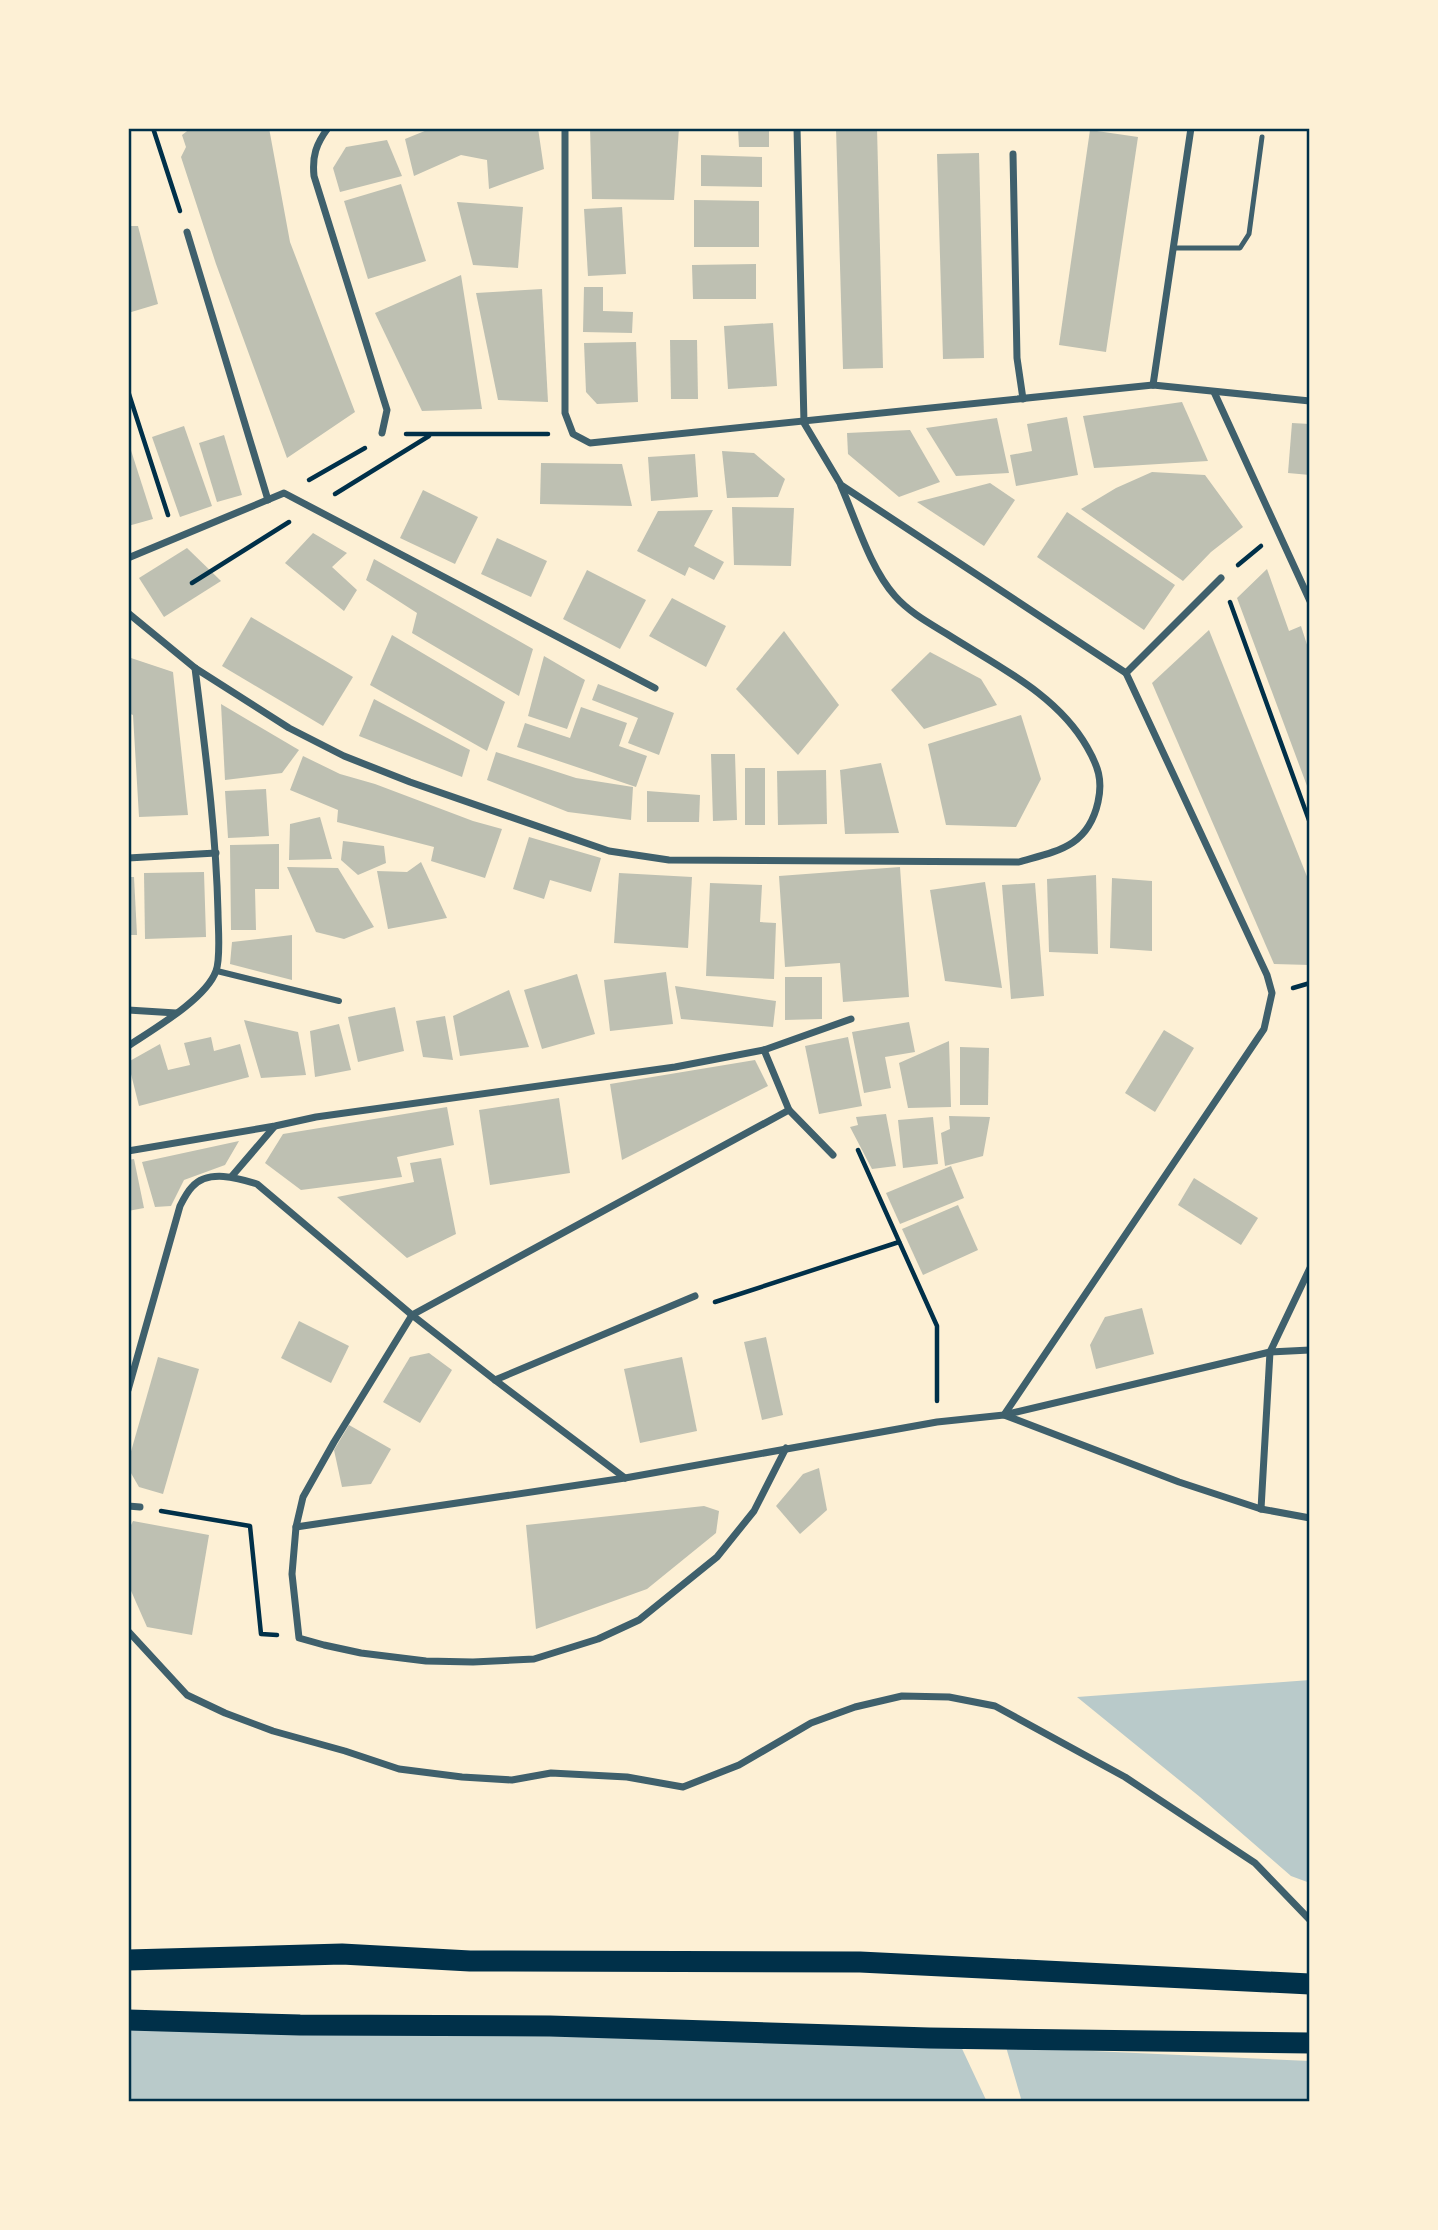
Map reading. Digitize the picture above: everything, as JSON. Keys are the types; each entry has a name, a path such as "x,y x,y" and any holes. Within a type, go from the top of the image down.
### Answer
{"highway":[{"path":"128,1960 342,1954 470,1961 860,1962 1310,1984"},
{"path":"128,2020 300,2025 524,2026 929,2038 1310,2043"}],"street":[{"path":"328,128 316,144 312,161 314,176 387,410 382,433"},
{"path":"565,128 565,413 573,434 590,443 1153,385 1310,401"},
{"path":"128,613 195,668 289,728 344,756 410,782 609,850 669,860 1019,862 1065,849 1085,834 1096,811 1101,786 1094,760 1076,727 1055,705 921,618 895,596 877,569 841,485 804,423 797,128"},
{"path":"1153,385 1191,128"},
{"path":"1013,154 1017,358 1023,399"},
{"path":"187,232 268,500"},
{"path":"1213,391 1310,601"},
{"path":"841,485 1126,673 1267,975 1272,993 1264,1029 1004,1415"},
{"path":"128,558 284,493 655,688"},
{"path":"1126,673 1221,578"},
{"path":"128,1046 177,1013 205,989 217,971 219,941 216,853 195,668"},
{"path":"128,858 216,853"},
{"path":"217,971 338,1001"},
{"path":"128,1010 177,1013"},
{"path":"128,1151 316,1117 675,1067 764,1050 851,1019"},
{"path":"764,1050 789,1110 833,1155"},
{"path":"786,1448 754,1511 717,1557 639,1620 598,1639 534,1659 473,1662 426,1661 361,1653 299,1637 292,1574 296,1527 303,1497 412,1315 789,1110"},
{"path":"232,1176 275,1126"},
{"path":"128,1390 180,1206 192,1185 210,1178 232,1176 257,1184 412,1315 625,1478"},
{"path":"1261,1508 1270,1352 1310,1268"},
{"path":"495,1380 695,1296"},
{"path":"296,1527 625,1478 937,1422 1004,1415 1270,1352 1310,1350"},
{"path":"1004,1415 1179,1482 1261,1508 1310,1518"},
{"path":"128,1506 139,1507"},
{"path":"128,1631 187,1695 225,1713 273,1731 399,1769 461,1777 512,1780 551,1773 627,1777 683,1787 739,1765 811,1723 855,1707 902,1696 949,1697 995,1706 1125,1777 1255,1863 1310,1920"}],"lane":[{"path":"1173,248 1240,248 1249,234 1262,137"}],"path":[{"path":"153,128 187,232"},
{"path":"128,391 176,539"},
{"path":"284,493 369,446 382,433 429,436 573,434"},
{"path":"1278,533 1221,578 1310,823"},
{"path":"833,1155 855,1143 937,1326 937,1422"},
{"path":"695,1296 710,1303 899,1242"},
{"path":"139,1507 250,1526 261,1634 299,1637"}],"shaded area":[{"path":"1310,1680 1310,1883 1291,1876 1200,1797 1077,1697"},
{"path":"128,2028 957,2038 987,2102 128,2102"},
{"path":"1006,2047 1310,2061 1310,2102 1022,2102"}],"building":[{"path":"191,128 269,128 290,242 355,412 287,458 216,264 181,157 186,147 182,135"},
{"path":"432,128 538,128 544,169 489,189 487,160 461,155 414,176 405,139"},
{"path":"590,128 679,128 674,200 592,199"},
{"path":"738,128 769,128 769,147 739,147"},
{"path":"836,128 877,128 883,368 843,369"},
{"path":"1090,130 1138,137 1106,352 1059,345"},
{"path":"387,140 402,176 340,192 333,168 346,147"},
{"path":"979,153 984,358 943,359 937,154"},
{"path":"701,155 762,157 762,187 701,186"},
{"path":"401,184 426,261 368,279 344,201"},
{"path":"694,200 759,201 759,247 694,247"},
{"path":"457,202 523,207 518,268 473,265"},
{"path":"622,207 626,274 588,276 584,209"},
{"path":"128,226 138,226 158,304 128,313"},
{"path":"756,264 756,299 693,299 692,265"},
{"path":"461,275 482,409 422,411 375,313"},
{"path":"584,287 603,287 603,311 633,312 632,333 583,332"},
{"path":"542,289 548,402 498,400 476,293"},
{"path":"773,323 777,386 728,389 724,326"},
{"path":"670,340 697,340 698,399 671,399"},
{"path":"636,342 638,402 597,404 586,392 584,343"},
{"path":"1182,402 1208,461 1094,468 1083,416"},
{"path":"1067,417 1078,475 1016,486 1010,455 1032,451 1027,424"},
{"path":"997,418 1009,473 956,476 926,428"},
{"path":"1292,423 1310,424 1310,475 1288,473"},
{"path":"184,426 212,506 180,517 152,437"},
{"path":"910,430 940,482 899,497 848,454 847,433"},
{"path":"224,435 242,495 217,502 199,443"},
{"path":"128,441 153,519 128,526"},
{"path":"722,451 754,453 785,479 778,497 727,498"},
{"path":"695,454 698,497 651,501 648,457"},
{"path":"541,463 622,464 632,506 540,504"},
{"path":"1152,472 1205,475 1243,527 1211,552 1183,581 1081,509 1116,488"},
{"path":"990,483 1015,500 984,546 917,502"},
{"path":"423,490 478,517 455,564 400,538"},
{"path":"732,507 794,508 791,566 734,565"},
{"path":"713,510 694,546 724,562 714,580 689,567 685,576 637,551 658,511"},
{"path":"1067,512 1175,585 1144,630 1037,557"},
{"path":"313,533 347,553 332,567 357,590 344,611 285,563"},
{"path":"497,538 547,561 531,597 481,574"},
{"path":"187,548 221,581 164,617 139,578"},
{"path":"374,559 533,649 519,696 412,633 417,613 366,580"},
{"path":"1267,569 1289,631 1301,626 1310,654 1310,794 1237,598"},
{"path":"587,570 646,600 620,649 563,619"},
{"path":"672,598 726,626 706,667 649,636"},
{"path":"251,617 353,677 323,726 222,666"},
{"path":"1209,630 1310,884 1310,965 1274,964 1152,683"},
{"path":"784,631 839,705 798,755 736,689"},
{"path":"392,635 505,702 487,751 370,685"},
{"path":"930,652 981,679 997,705 924,729 891,690"},
{"path":"544,656 585,680 567,729 528,716"},
{"path":"128,657 173,672 188,815 139,817 133,715 128,713"},
{"path":"598,684 674,713 659,755 628,743 638,718 592,700"},
{"path":"374,699 470,750 462,777 359,736"},
{"path":"221,704 299,750 282,773 225,780"},
{"path":"581,707 627,723 619,746 647,756 636,787 517,747 525,723 570,738"},
{"path":"1021,715 1041,779 1016,827 946,825 928,744"},
{"path":"496,752 576,778 633,787 631,820 568,812 487,780"},
{"path":"711,754 735,754 737,820 713,821"},
{"path":"303,756 340,774 502,829 485,878 431,861 434,847 337,822 338,810 290,790"},
{"path":"881,763 899,833 845,834 840,770"},
{"path":"745,768 765,768 765,825 745,825"},
{"path":"826,770 827,824 778,825 777,771"},
{"path":"266,789 269,836 228,838 225,791"},
{"path":"647,791 700,795 699,822 647,822"},
{"path":"320,817 332,859 289,860 290,824"},
{"path":"529,837 601,858 591,892 550,880 544,899 513,889"},
{"path":"343,841 384,846 386,863 358,875 341,860"},
{"path":"279,844 279,889 255,889 256,930 231,930 230,845"},
{"path":"421,862 447,918 388,929 377,871 407,872"},
{"path":"287,867 338,868 374,927 344,939 316,932"},
{"path":"900,867 909,997 843,1002 840,963 785,967 779,876"},
{"path":"204,872 206,937 145,939 144,873"},
{"path":"619,873 692,877 688,948 614,943"},
{"path":"1096,875 1098,954 1049,952 1047,879"},
{"path":"128,877 134,877 137,935 128,935"},
{"path":"1112,878 1152,881 1152,951 1110,948"},
{"path":"985,882 1002,988 945,981 930,890"},
{"path":"710,883 762,885 760,922 776,923 774,979 706,976"},
{"path":"1035,883 1044,996 1011,999 1002,885"},
{"path":"292,935 292,980 230,964 232,942"},
{"path":"666,972 673,1024 610,1031 604,980"},
{"path":"577,974 595,1034 542,1049 524,990"},
{"path":"785,977 822,977 822,1019 785,1020"},
{"path":"675,986 776,1001 773,1027 681,1019"},
{"path":"509,990 529,1047 460,1056 453,1016"},
{"path":"395,1007 404,1051 358,1062 348,1017"},
{"path":"445,1016 453,1060 423,1057 416,1021"},
{"path":"244,1020 298,1032 306,1075 261,1078"},
{"path":"909,1022 915,1052 885,1057 891,1088 864,1093 852,1032"},
{"path":"339,1024 351,1070 315,1077 310,1031"},
{"path":"1164,1030 1194,1048 1155,1112 1125,1093"},
{"path":"211,1037 214,1051 240,1044 249,1077 139,1106 128,1062 160,1044 168,1070 190,1065 184,1043"},
{"path":"848,1037 862,1106 819,1114 805,1046"},
{"path":"949,1041 951,1107 908,1108 899,1063"},
{"path":"960,1047 989,1048 988,1105 960,1105"},
{"path":"755,1060 768,1086 622,1160 610,1084"},
{"path":"559,1098 570,1173 490,1185 479,1110"},
{"path":"447,1107 454,1145 397,1157 402,1177 301,1190 265,1163 283,1134"},
{"path":"886,1114 896,1166 872,1169 850,1127 858,1125 856,1117"},
{"path":"949,1116 990,1117 983,1156 945,1166 941,1133 950,1129"},
{"path":"933,1117 938,1164 903,1168 898,1120"},
{"path":"239,1141 225,1165 184,1180 171,1206 155,1207 142,1162"},
{"path":"441,1158 456,1234 407,1258 337,1197 414,1182 410,1163"},
{"path":"134,1159 144,1208 128,1211 128,1160"},
{"path":"951,1166 964,1198 900,1224 886,1193"},
{"path":"1194,1178 1258,1218 1241,1245 1178,1205"},
{"path":"958,1205 978,1250 923,1275 902,1229"},
{"path":"1142,1308 1154,1354 1096,1369 1090,1345 1105,1317"},
{"path":"299,1321 349,1346 331,1383 281,1358"},
{"path":"766,1337 783,1415 762,1420 744,1342"},
{"path":"429,1353 452,1370 420,1423 383,1402 410,1357"},
{"path":"158,1357 199,1369 163,1494 139,1487 128,1468"},
{"path":"682,1357 697,1431 640,1443 624,1369"},
{"path":"349,1425 391,1449 371,1484 342,1487 334,1450"},
{"path":"819,1468 827,1510 800,1534 776,1506 803,1474"},
{"path":"704,1506 719,1511 716,1533 647,1589 536,1629 526,1525"},
{"path":"133,1521 209,1535 192,1635 147,1627 128,1584 128,1531"}]}
